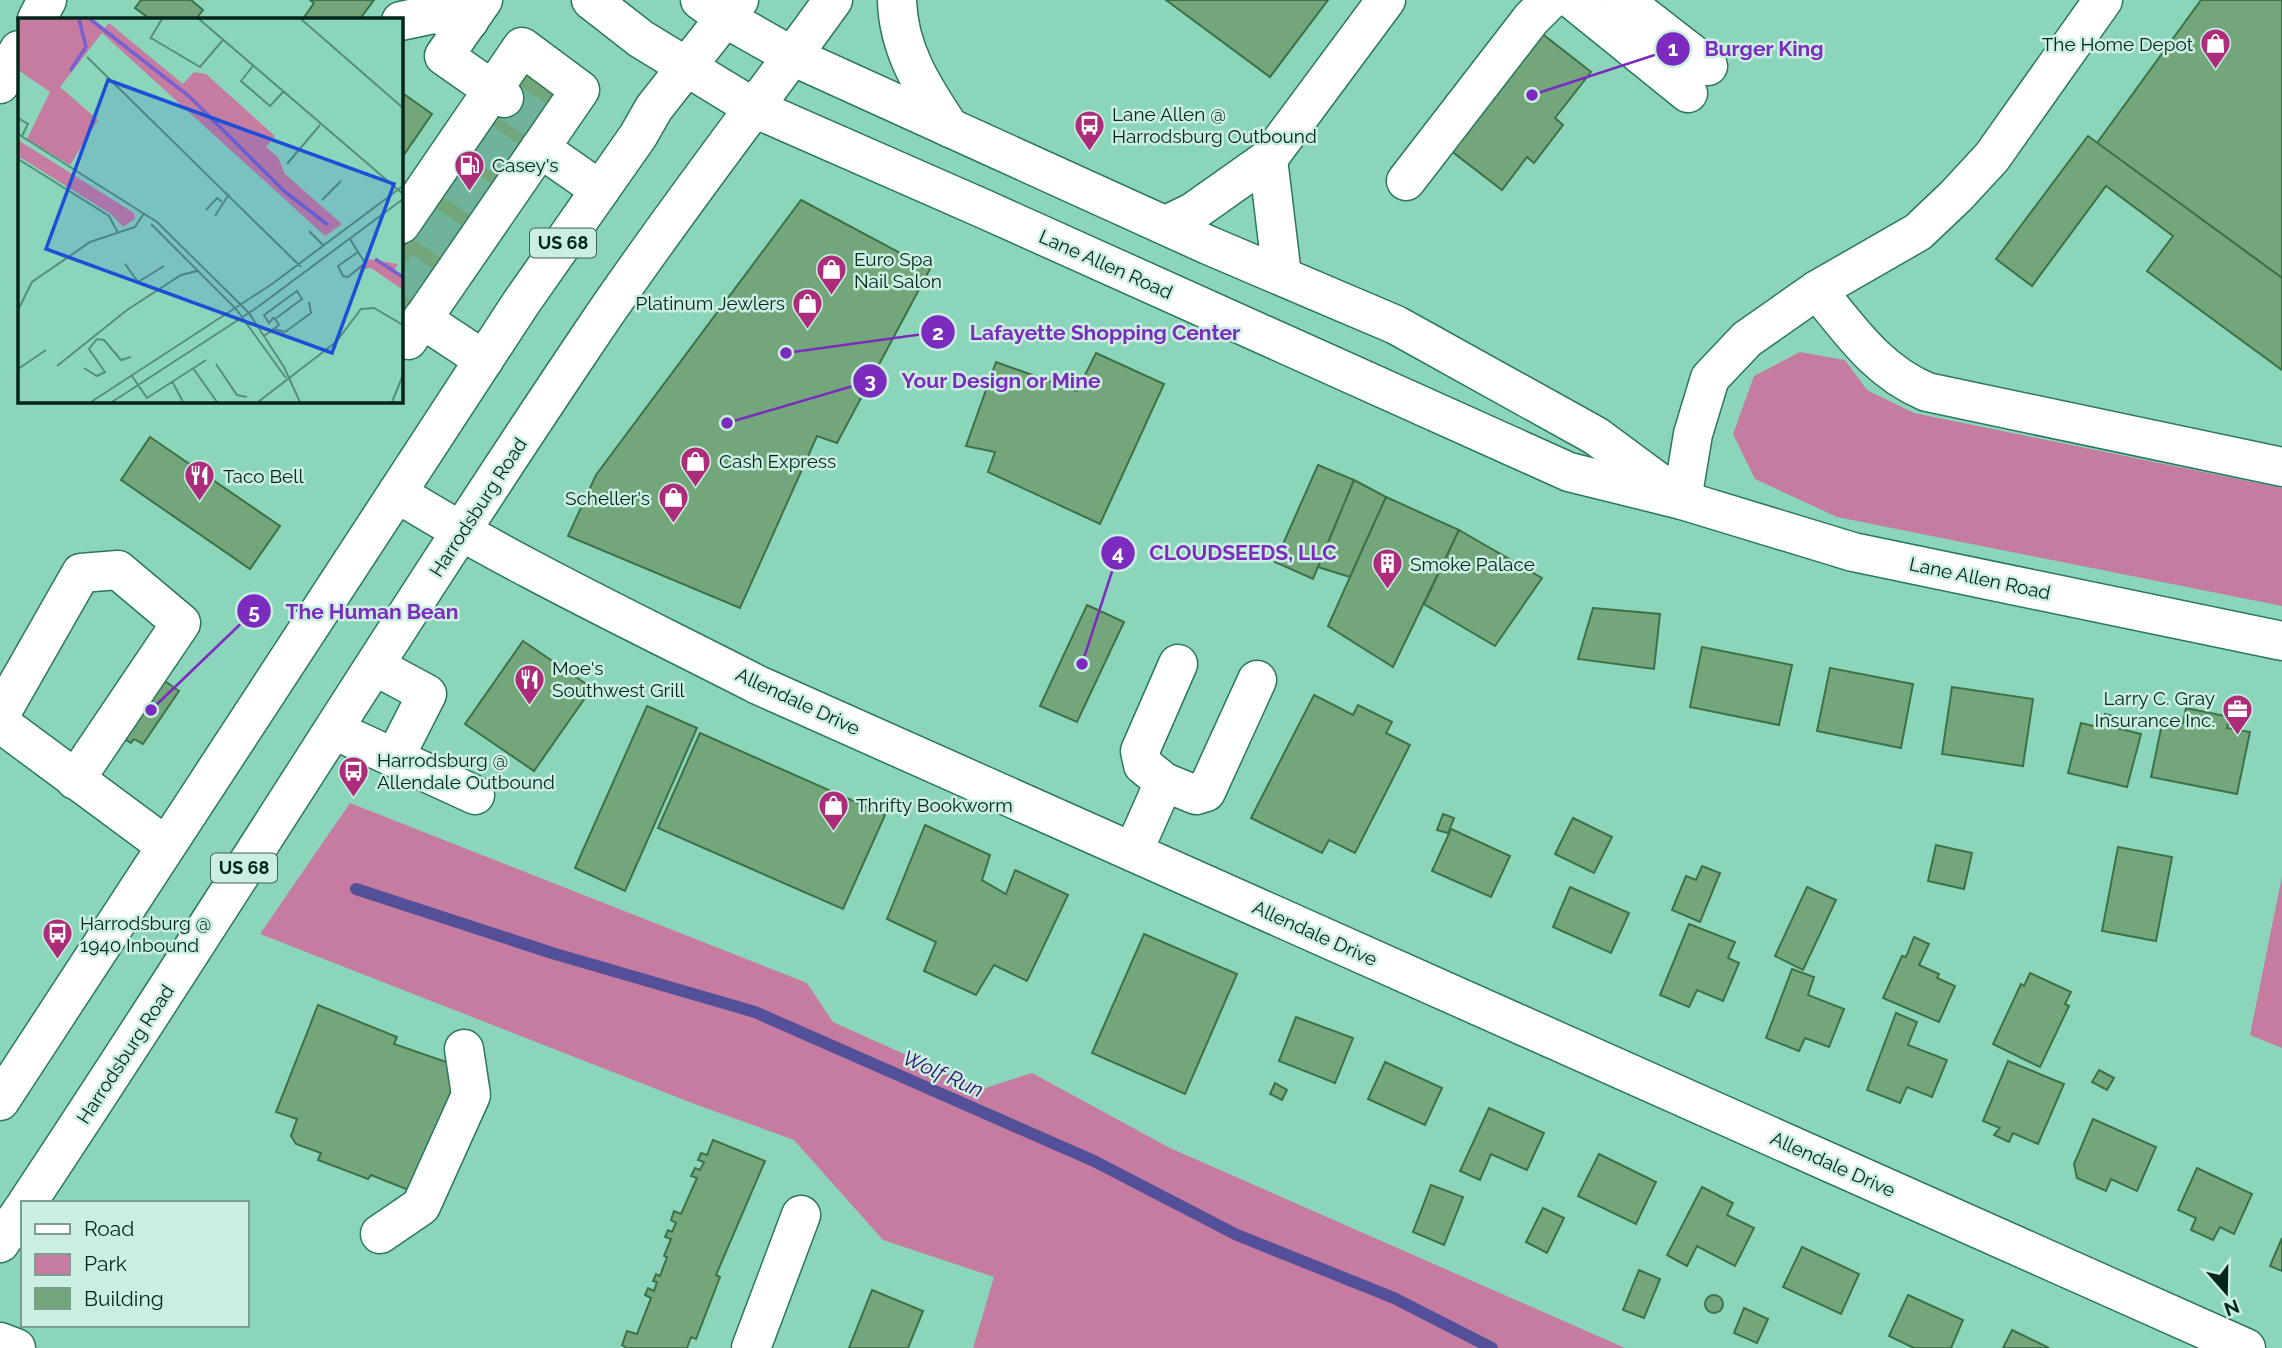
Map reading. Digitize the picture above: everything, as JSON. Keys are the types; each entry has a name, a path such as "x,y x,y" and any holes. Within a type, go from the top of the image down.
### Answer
{"main road":[{"path":"38,18 47,0"},
{"name":"Lane Allen Road","path":"591,0 687,69 754,108 1569,472 1682,500 1853,552 2282,641"},
{"name":"Harrodsburg Road","path":"28,1201 596,327 833,0"},
{"path":"897,0 898,26 923,89 950,128"},
{"path":"1166,225 1193,212 1268,159 1386,0"},
{"path":"1406,181 1531,19 1550,0"},
{"path":"1573,0 1698,79 1623,0"},
{"path":"1682,500 1693,433 1710,378 1747,339 1817,290 1918,232 1956,196 1992,157 2103,0"},
{"name":"Lane Allen Road","path":"721,6 792,56 1166,225 1396,325 1596,436 1682,500"},
{"name":"US 68","path":"0,1101 520,303 654,108 687,69 721,6"},
{"path":"402,21 434,14 476,10"},
{"path":"476,10 444,56 498,94"},
{"path":"410,220 498,94 522,47 580,90 463,250 417,322 484,360"},
{"path":"0,84 18,52"},
{"path":"535,148 600,190"},
{"path":"1268,159 1282,276"},
{"path":"1817,290 1871,356 1903,382 1927,392 2282,467"},
{"name":"Allendale Drive","path":"397,494 461,533 758,685 2246,1348"},
{"path":"0,715 81,573 118,570 181,623 75,780"},
{"path":"1178,664 1140,751 1143,765 1164,782 1196,795 1206,792 1257,680"},
{"path":"375,666 427,694 395,757"},
{"path":"0,723 166,846"},
{"path":"334,730 475,796"},
{"path":"1133,852 1164,782"},
{"path":"380,1234 421,1206 471,1095 464,1049"},
{"path":"0,1243 21,1212"},
{"path":"751,1348 801,1215"},
{"path":"0,1342 16,1348"}],"green space":[{"path":"1800,352 1845,360 1867,390 1914,413 2282,488 2282,606 1837,517 1755,479 1733,434 1754,376"},
{"path":"350,803 807,983 833,1022 982,1089 1032,1073 1170,1148 1625,1348 973,1348 994,1277 883,1240 794,1140 692,1103 260,934"},
{"path":"2282,876 2282,1048 2250,1035"}],"building":[{"path":"141,0 191,0 203,10 197,18 149,18 135,8"},
{"path":"310,0 374,0 361,18 304,18 314,3"},
{"path":"1166,0 1328,0 1270,77"},
{"name":"The Home Depot","path":"2201,0 2282,0 2282,278 2097,143"},
{"path":"1540,32 1591,72 1555,118 1563,125 1534,163 1527,157 1502,190 1450,150"},
{"name":"Casey's","path":"529,62 568,88 402,323 402,249"},
{"path":"402,93 432,114 402,158"},
{"path":"2088,136 2282,278 2282,370 2147,271 2173,236 2106,186 2032,286 1996,259"},
{"path":"801,200 930,269 837,443 817,436 740,608 568,536 596,475"},
{"path":"1096,353 1164,384 1100,524 988,472 995,452 966,446 996,362 1077,391"},
{"name":"Taco Bell","path":"150,437 280,526 250,569 121,480"},
{"path":"1318,465 1354,480 1313,579 1275,562"},
{"path":"1354,480 1386,497 1350,577 1318,567"},
{"name":"Smoke Palace","path":"1386,497 1459,530 1393,667 1328,626"},
{"path":"1459,530 1542,578 1495,646 1424,604"},
{"path":"1087,605 1124,622 1077,722 1040,706"},
{"path":"1593,608 1660,614 1654,669 1578,659"},
{"name":"Moe's Southwest Grill","path":"523,641 592,688 534,771 465,724"},
{"path":"1702,647 1792,665 1779,725 1690,707"},
{"path":"1830,668 1913,684 1901,748 1817,731"},
{"path":"159,677 179,691 143,744 134,739 131,743 123,738"},
{"path":"1952,687 2033,699 2023,766 1942,754"},
{"path":"1314,695 1353,715 1358,705 1392,722 1386,733 1410,745 1355,853 1329,840 1322,853 1251,818"},
{"path":"647,706 697,728 625,891 575,868"},
{"path":"2186,708 2230,717 2227,728 2250,732 2237,794 2151,777 2163,719 2183,723"},
{"path":"2105,714 2120,718 2117,728 2141,734 2127,787 2068,773 2081,723 2102,728"},
{"path":"700,733 885,815 843,909 658,828"},
{"path":"1443,814 1454,818 1448,833 1437,830"},
{"path":"1573,818 1612,837 1594,873 1555,854"},
{"path":"925,825 990,855 982,880 1006,894 1015,870 1068,895 1027,981 994,965 976,995 924,971 936,942 887,919"},
{"path":"1451,829 1510,856 1491,897 1432,871"},
{"path":"1936,845 1972,853 1964,889 1928,881"},
{"path":"2118,847 2172,857 2156,941 2102,931"},
{"path":"1702,866 1720,873 1700,922 1672,910 1686,876 1696,880"},
{"path":"1570,887 1629,913 1611,953 1553,927"},
{"path":"1807,887 1836,900 1803,970 1775,956"},
{"path":"1689,924 1735,942 1728,958 1739,963 1723,1001 1697,990 1689,1007 1660,995"},
{"path":"1144,934 1237,974 1185,1094 1092,1053"},
{"path":"1914,937 1929,944 1919,965 1939,974 1937,978 1955,986 1939,1022 1883,998"},
{"path":"1792,969 1814,977 1808,995 1844,1009 1829,1047 1805,1038 1799,1051 1766,1038"},
{"path":"2030,973 2071,992 2065,1004 2069,1006 2040,1067 1993,1044 2021,984 2024,986"},
{"path":"318,1005 397,1037 394,1044 461,1067 411,1191 371,1175 368,1179 318,1160 321,1153 296,1144 291,1136 297,1119 276,1112"},
{"path":"1896,1013 1917,1022 1908,1045 1947,1060 1932,1097 1907,1087 1900,1103 1867,1090"},
{"path":"1296,1017 1353,1038 1335,1083 1279,1061"},
{"path":"2008,1061 2064,1084 2038,1144 2013,1133 2009,1142 1994,1135 2000,1128 1983,1121"},
{"path":"1385,1062 1442,1088 1425,1125 1368,1099"},
{"path":"2099,1070 2114,1078 2107,1090 2092,1082"},
{"path":"1275,1083 1287,1090 1282,1100 1270,1094"},
{"path":"1489,1108 1544,1133 1527,1170 1491,1154 1480,1180 1460,1171"},
{"path":"2093,1119 2156,1147 2137,1191 2111,1179 2106,1191 2077,1178 2074,1164"},
{"path":"713,1140 765,1161 716,1275 720,1277 696,1339 691,1337 687,1348 627,1348 622,1345 627,1331 637,1334 651,1298 645,1295 648,1288 654,1291 657,1282 653,1281 656,1274 660,1276 667,1257 664,1256 671,1239 665,1237 668,1230 672,1232 676,1223 671,1220 674,1211 681,1214 697,1178 691,1176 695,1168 700,1170 704,1162 698,1160 701,1153 707,1155"},
{"path":"1599,1154 1656,1182 1636,1224 1578,1196"},
{"path":"2197,1168 2252,1194 2234,1234 2220,1227 2213,1240 2191,1230 2196,1218 2178,1210"},
{"path":"1431,1185 1463,1197 1444,1245 1413,1232"},
{"path":"1702,1187 1733,1203 1727,1215 1754,1228 1735,1266 1697,1246 1687,1266 1667,1255"},
{"path":"1543,1208 1564,1218 1547,1253 1526,1242"},
{"path":"2282,1238 2282,1271 2270,1266"},
{"path":"1802,1247 1859,1274 1841,1314 1783,1287"},
{"path":"1639,1270 1660,1279 1644,1318 1623,1310"},
{"path":"872,1290 923,1311 908,1348 849,1348"},
{"path":"1714,1295 1720,1298 1723,1304 1720,1310 1714,1313 1708,1310 1705,1304 1708,1298"},
{"path":"1908,1295 1963,1320 1951,1348 1914,1348 1889,1336"},
{"path":"1744,1308 1768,1319 1757,1343 1734,1333"},
{"path":"2012,1330 2049,1348 2003,1348"}],"waterway":[{"name":"Wolf Run","path":"356,889 552,953 755,1012 1094,1161 1237,1235 1394,1298 1492,1348"}],"tunnel":[{"path":"504,98 542,124"},
{"path":"477,138 515,165"},
{"path":"450,178 488,205"},
{"path":"421,221 459,247"},
{"path":"402,271 430,290"}],"place":[{"name":"The Home Depot","path":"2216,71"},
{"name":"Burger King","path":"1532,95"},
{"name":"Lane Allen @ Harrodsburg Outbound","path":"1089,152"},
{"name":"Casey's","path":"469,192"},
{"name":"Euro Spa Nail Salon","path":"831,297"},
{"name":"Platinum Jewlers","path":"808,330"},
{"name":"Lafayette Shopping Center","path":"786,353"},
{"name":"Your Design or Mine","path":"727,423"},
{"name":"Cash Express","path":"696,488"},
{"name":"Taco Bell","path":"200,503"},
{"name":"Scheller's","path":"673,525"},
{"name":"Smoke Palace","path":"1387,591"},
{"name":"CLOUDSEEDS, LLC","path":"1082,664"},
{"name":"Moe's Southwest Grill","path":"529,706"},
{"name":"The Human Bean","path":"151,710"},
{"name":"Larry C. Gray Insurance Inc.","path":"2238,736"},
{"name":"Harrodsburg @ Allendale Outbound","path":"354,798"},
{"name":"Thrifty Bookworm","path":"833,832"},
{"name":"Harrodsburg @ 1940 Inbound","path":"57,961"}]}
